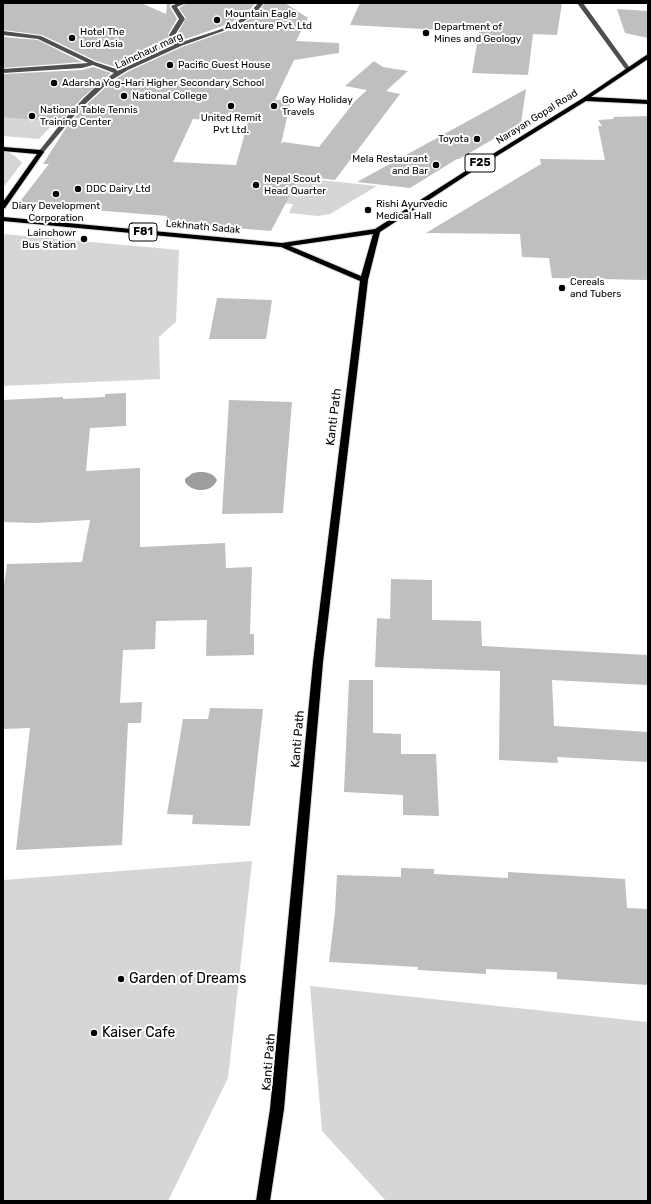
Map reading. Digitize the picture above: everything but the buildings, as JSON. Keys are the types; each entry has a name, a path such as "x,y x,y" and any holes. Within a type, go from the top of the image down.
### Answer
{"main road":[{"name":"Narayan Gopal Road","path":"377,231 477,166 585,99 648,56"},
{"path":"585,99 648,102"},
{"path":"3,149 40,152 3,207"},
{"name":"Lekhnath Sadak","path":"3,219 282,245 377,231"},
{"path":"364,280 377,231"},
{"name":"Lekhnath Sadak","path":"282,245 364,280"},
{"name":"Kanti Path","path":"263,1201 277,1109 318,662 364,280"}],"street":[{"path":"178,46 172,35 182,19 174,6 183,3"},
{"name":"Lainchaur marg","path":"40,152 84,101 120,72 178,46 244,20 261,3"},
{"path":"580,3 628,69"},
{"path":"3,33 39,37 93,63 120,72"},
{"path":"3,71 82,66 93,63"}],"shaded area":[{"name":"National Table Tennis Training Center","path":"3,92 80,96 39,139 3,136"},
{"path":"3,151 14,155 22,163 3,188"},
{"path":"283,176 377,186 330,214 318,216 289,213 293,204 273,202"},
{"path":"3,234 179,250 176,322 159,337 160,379 3,386"},
{"path":"199,472 212,474 217,480 207,489 197,490 188,486 185,479 193,473"},
{"name":"Garden of Dreams","path":"252,861 228,1078 168,1201 3,1200 3,880"},
{"path":"310,986 648,1022 648,1201 386,1201 322,1131"}],"place":[{"name":"Mountain Eagle Adventure Pvt. Ltd","path":"217,20"},
{"name":"Department of Mines and Geology","path":"426,33"},
{"name":"Hotel The Lord Asia","path":"72,38"},
{"name":"Pacific Guest House","path":"170,65"},
{"name":"Adarsha Yog-Hari Higher Secondary School","path":"54,83"},
{"name":"National College","path":"124,96"},
{"name":"United Remit Pvt Ltd.","path":"231,106"},
{"name":"Go Way Holiday Travels","path":"274,106"},
{"name":"National Table Tennis Training Center","path":"32,116"},
{"name":"Toyota","path":"477,139"},
{"name":"Mela Restaurant and Bar","path":"436,165"},
{"name":"Nepal Scout Head Quarter","path":"256,185"},
{"name":"DDC Dairy Ltd","path":"78,189"},
{"name":"Diary Development Corporation","path":"56,194"},
{"name":"Rishi Ayurvedic Medical Hall","path":"368,210"},
{"name":"Lainchowr Bus Station","path":"84,239"},
{"name":"Cereals and Tubers","path":"562,288"},
{"name":"Garden of Dreams","path":"121,979"},
{"name":"Kaiser Cafe","path":"94,1033"}]}
